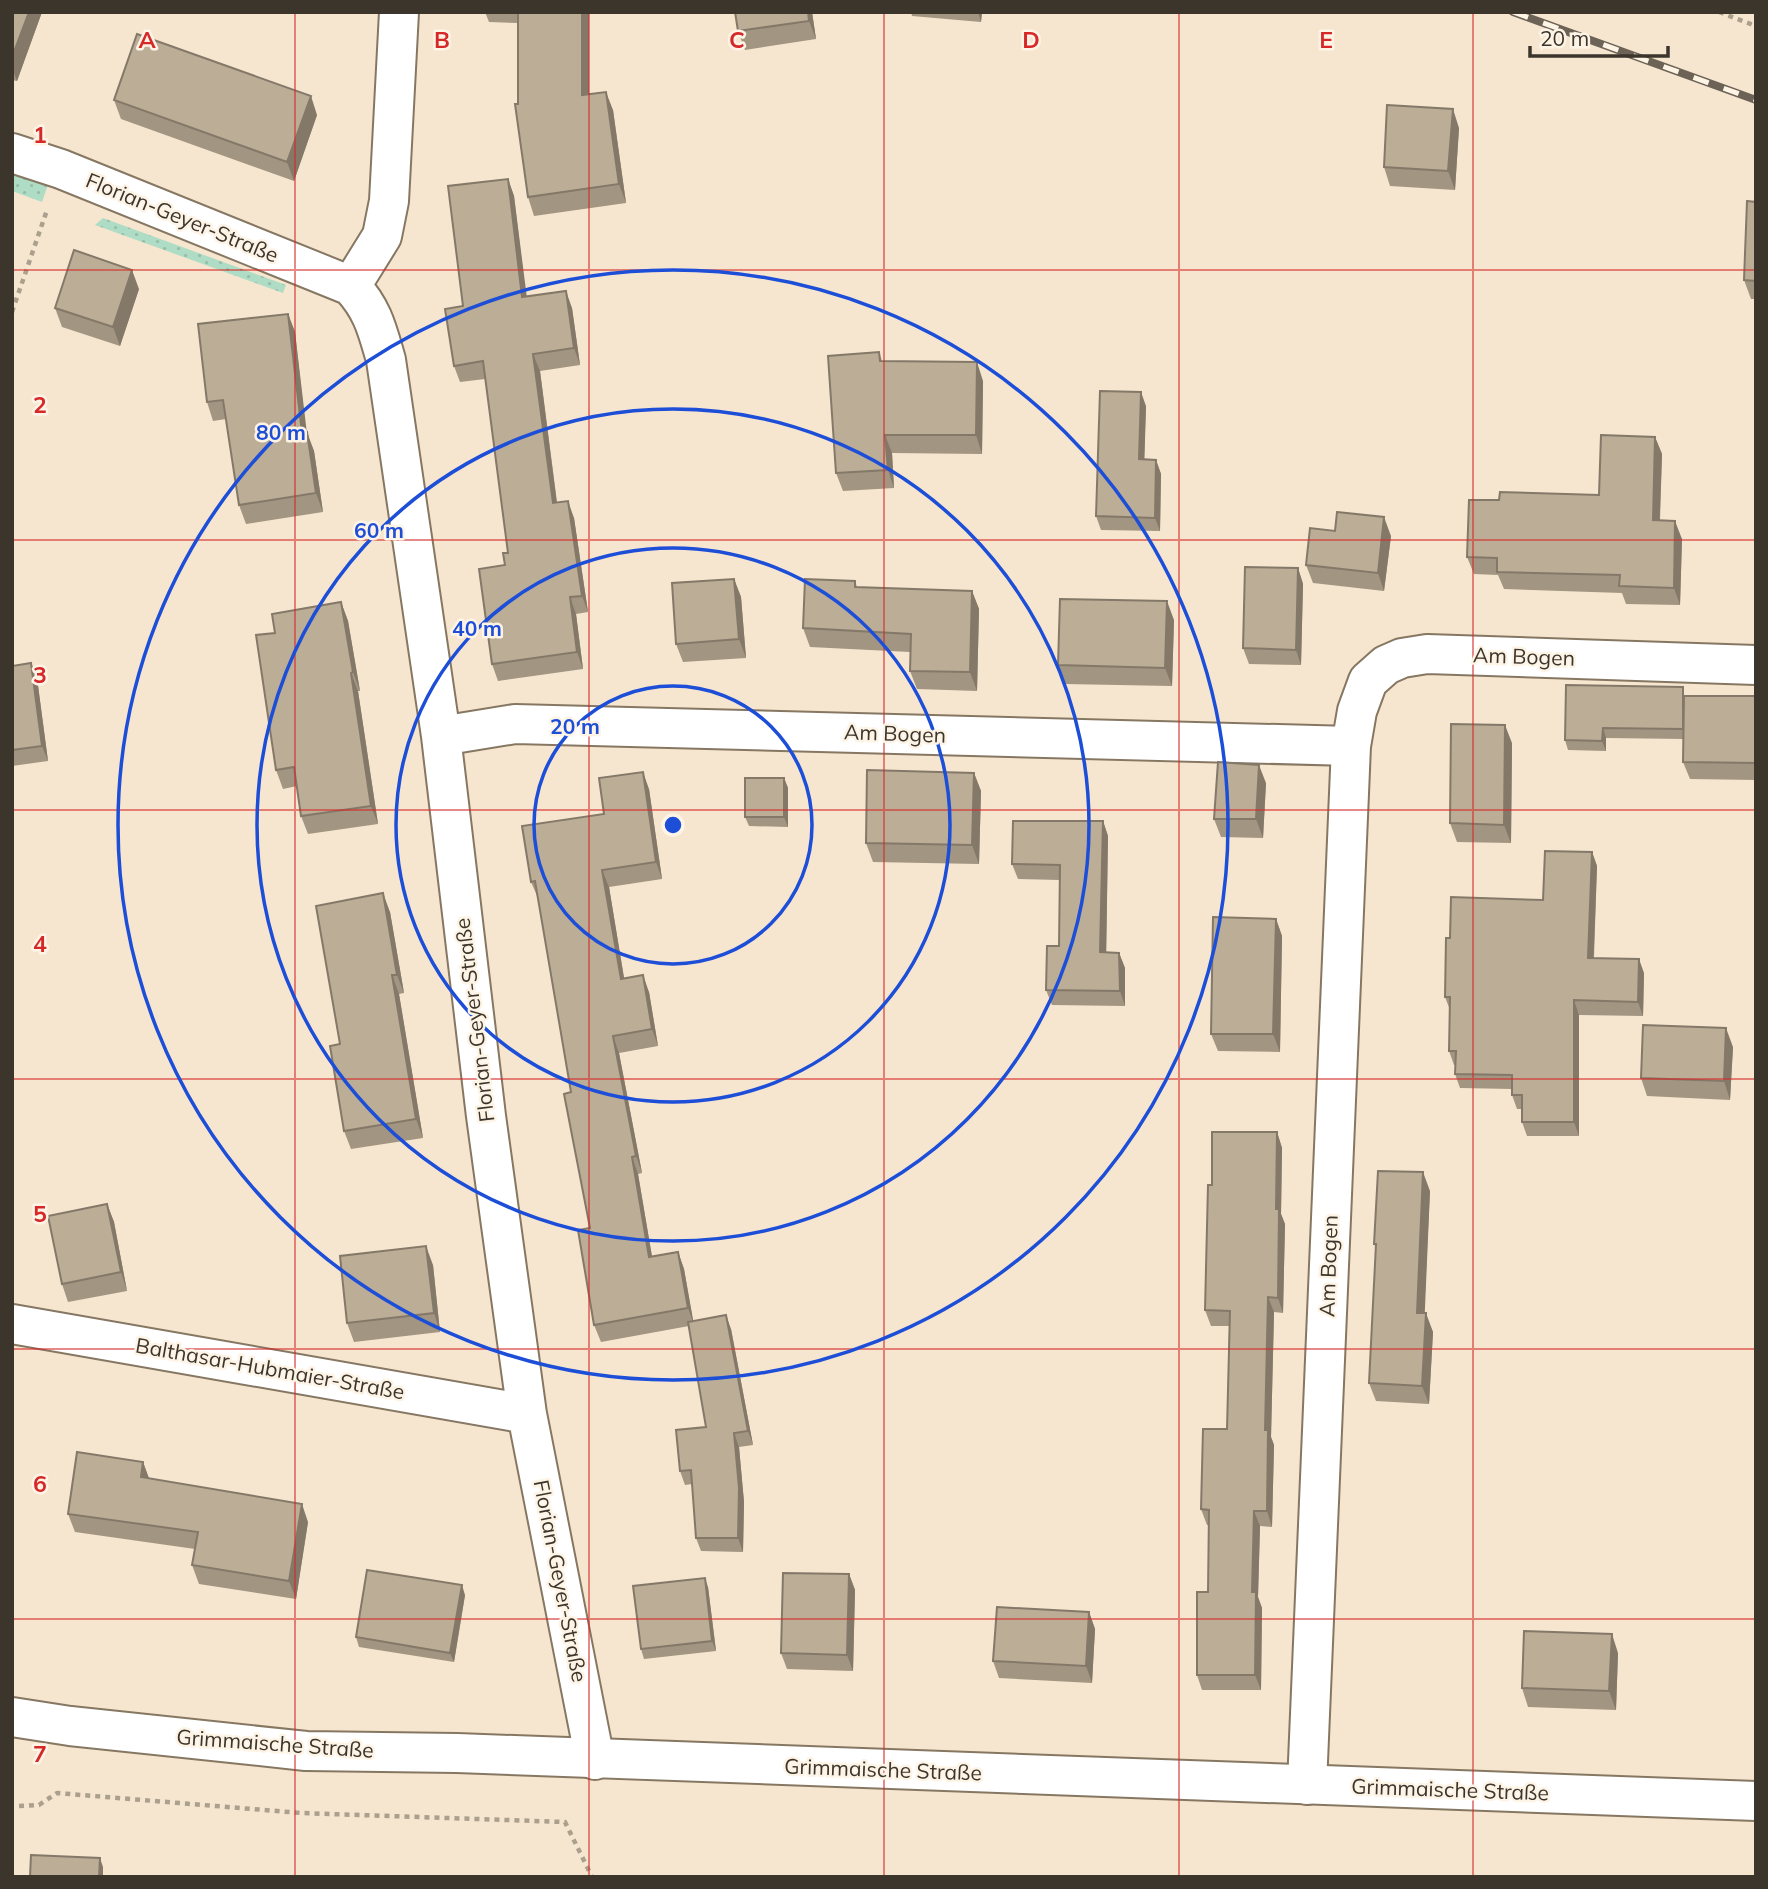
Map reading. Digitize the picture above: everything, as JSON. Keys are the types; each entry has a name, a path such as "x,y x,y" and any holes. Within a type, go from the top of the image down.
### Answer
{"street":[{"path":"351,286 382,236 389,201 399,12"},
{"name":"Florian-Geyer-Straße","path":"12,153 61,169 351,286 364,300 375,320 386,360 441,736 486,1116 527,1414 596,1760"},
{"name":"Am Bogen","path":"1307,1785 1351,746 1357,711 1368,681 1386,665 1402,658 1427,654 1756,664"},
{"name":"Am Bogen","path":"441,736 515,724 1351,746"},
{"name":"Balthasar-Hubmaier-Straße","path":"12,1324 527,1414"},
{"name":"Grimmaische Straße","path":"12,1717 70,1726 306,1751 457,1753 1756,1801"}],"path":[{"path":"1719,12 1756,26"},
{"path":"12,312 61,169"},
{"path":"19,1806 39,1805 57,1793 301,1813 565,1822 592,1877"}],"green space":[{"path":"12,170 51,176 42,202 12,191"},
{"path":"103,218 286,285 283,293 95,225"}],"building":[{"path":"12,12 29,12 12,57"},
{"path":"518,12 582,12 582,95 606,92 619,184 528,197 515,104 518,104"},
{"path":"735,12 808,12 809,21 738,31"},
{"path":"137,34 311,96 287,162 114,100"},
{"path":"1387,105 1453,109 1448,171 1384,167"},
{"path":"508,179 522,297 566,291 574,348 533,354 553,503 568,501 582,596 570,597 577,652 492,664 479,569 505,565 503,553 508,553 483,361 454,366 445,309 463,306 448,186"},
{"path":"1747,201 1756,202 1756,281 1744,280"},
{"path":"74,250 132,270 113,327 55,308"},
{"path":"288,314 302,433 307,432 316,493 239,505 223,400 207,402 198,324"},
{"path":"879,352 880,361 977,362 976,435 885,435 888,470 836,473 828,356"},
{"path":"1100,391 1141,392 1139,459 1156,460 1155,518 1096,516"},
{"path":"1601,435 1655,437 1653,520 1675,521 1674,588 1619,586 1620,575 1497,572 1497,558 1467,557 1469,500 1499,500 1500,492 1599,495"},
{"path":"1337,512 1384,517 1378,573 1306,565 1310,528 1335,531"},
{"path":"1245,567 1298,568 1296,650 1243,648"},
{"path":"734,579 739,639 676,644 672,583"},
{"path":"805,579 855,581 855,587 972,591 970,672 910,671 911,634 803,628"},
{"path":"1060,599 1167,601 1165,668 1058,665"},
{"path":"341,602 371,806 301,816 294,767 276,770 256,635 275,633 272,614"},
{"path":"31,663 42,746 12,750 12,666"},
{"path":"1566,685 1683,687 1683,729 1603,728 1602,741 1565,740"},
{"path":"1684,696 1756,696 1756,763 1683,762"},
{"path":"1451,724 1505,725 1504,825 1450,823"},
{"path":"1218,762 1259,765 1256,819 1214,819"},
{"path":"867,770 974,773 972,845 866,843"},
{"path":"643,772 656,862 602,870 621,979 643,975 652,1029 613,1036 636,1156 632,1157 649,1257 678,1252 688,1308 594,1325 578,1230 590,1228 564,1094 571,1092 535,881 531,882 522,826 604,814 599,778"},
{"path":"745,778 784,778 784,817 745,817"},
{"path":"1013,821 1103,821 1100,952 1119,953 1120,991 1046,990 1047,946 1059,946 1060,865 1012,864"},
{"path":"1545,851 1592,852 1588,958 1639,959 1638,1002 1574,1000 1574,1122 1522,1122 1522,1095 1512,1095 1512,1075 1455,1074 1456,1051 1449,1051 1450,997 1445,997 1446,938 1450,938 1451,897 1543,900"},
{"path":"383,893 397,975 392,975 416,1119 344,1131 330,1046 340,1044 316,906"},
{"path":"1213,917 1276,919 1273,1034 1211,1034"},
{"path":"1643,1025 1726,1028 1724,1081 1641,1078"},
{"path":"1212,1132 1277,1132 1278,1298 1268,1297 1265,1430 1268,1430 1267,1511 1254,1511 1252,1592 1256,1592 1255,1675 1197,1675 1197,1592 1208,1592 1209,1510 1201,1509 1203,1429 1227,1429 1230,1311 1205,1310"},
{"path":"1378,1171 1423,1172 1417,1313 1426,1313 1422,1386 1369,1383"},
{"path":"107,1204 121,1272 62,1284 48,1216"},
{"path":"426,1246 434,1313 347,1323 340,1256"},
{"path":"726,1315 748,1431 734,1433 739,1488 738,1538 696,1538 691,1470 680,1471 676,1430 706,1427 688,1322"},
{"path":"77,1452 143,1462 141,1477 302,1504 289,1581 192,1565 198,1532 68,1514"},
{"path":"367,1570 462,1585 450,1653 356,1637"},
{"path":"783,1573 849,1574 847,1655 781,1653"},
{"path":"705,1578 712,1641 641,1649 633,1586"},
{"path":"997,1607 1089,1612 1086,1666 993,1661"},
{"path":"1524,1631 1612,1634 1609,1691 1522,1688"},
{"path":"31,1855 100,1858 99,1877 30,1877"}],"railway":[{"path":"1513,12 1756,100"}]}
